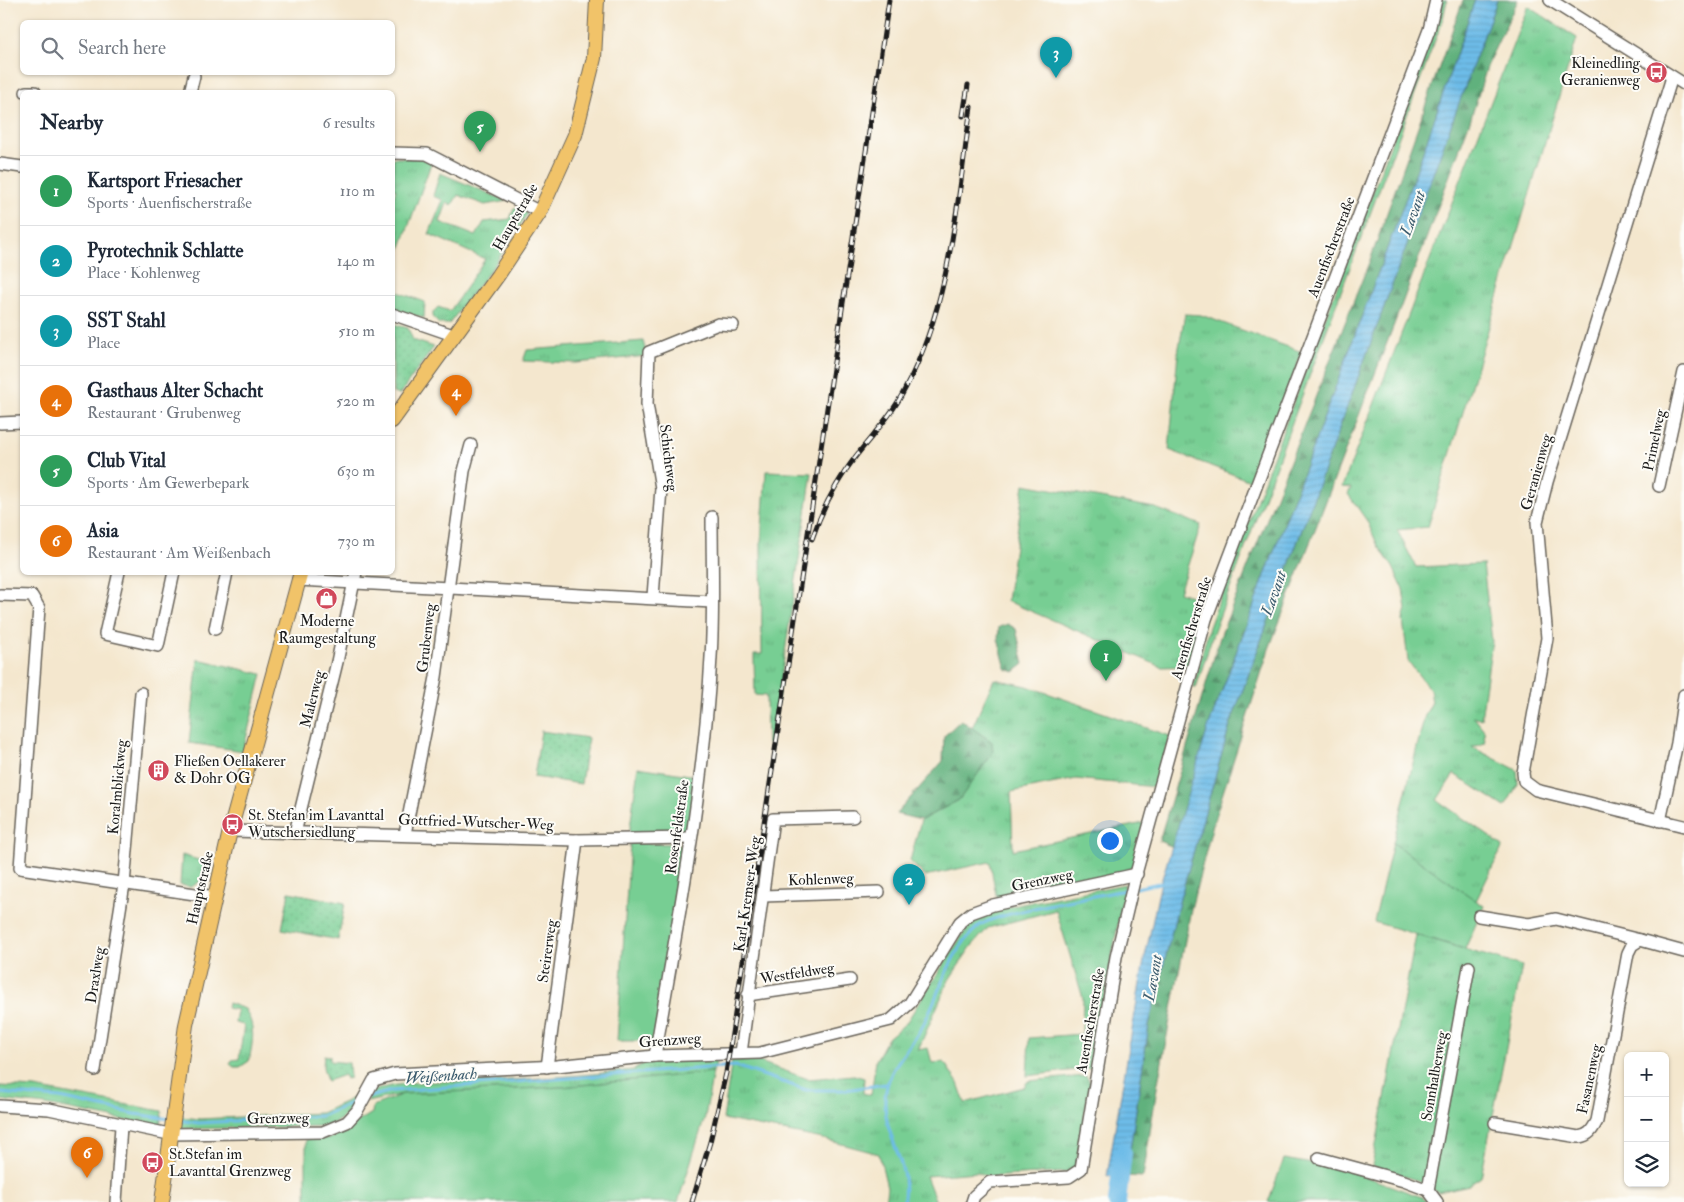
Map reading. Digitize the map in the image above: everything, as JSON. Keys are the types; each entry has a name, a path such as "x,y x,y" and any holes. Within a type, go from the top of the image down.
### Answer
{"main road":[{"name":"Hauptstraße","path":"395,417 498,276 540,212 575,135 594,58 597,0"},
{"name":"Hauptstraße","path":"162,1202 172,1113 186,1025 230,831 300,576"}],"street":[{"name":"Auenfischerstraße","path":"972,1202 974,1196 990,1182 1069,1177 1081,1169 1116,957 1130,897 1206,619 1429,30 1436,0"},
{"path":"1550,0 1684,84"},
{"path":"190,90 194,76"},
{"name":"Geranienweg","path":"1672,77 1547,482 1537,522 1547,638 1523,773 1524,781 1536,790 1684,826"},
{"path":"395,153 427,154 540,212"},
{"path":"0,164 20,167"},
{"path":"395,315 453,335"},
{"name":"Schichtweg","path":"653,597 660,488 647,404 649,352 718,324 733,324"},
{"name":"Primelweg","path":"1660,486 1684,372"},
{"path":"1,425 20,422"},
{"name":"Grubenweg","path":"405,834 436,677 464,471 471,445"},
{"name":"Rosenfeldstraße","path":"655,1056 706,729 712,656 712,517"},
{"path":"118,575 105,634 158,646 173,575"},
{"path":"215,629 226,575"},
{"path":"300,576 355,577 448,587 653,597 712,602"},
{"name":"Malerweg","path":"295,833 337,662 355,577"},
{"path":"0,595 32,596 39,608 20,868 215,897"},
{"name":"Koralmblickweg","path":"124,884 141,693"},
{"path":"1660,821 1677,743 1684,695"},
{"name":"Karl-Kremser-Weg","path":"741,1053 773,819 854,817"},
{"name":"Gottfried-Wutscher-Weg","path":"230,831 405,834 577,840 690,838"},
{"name":"Steirerweg","path":"547,1067 577,840"},
{"name":"Grenzweg","path":"0,1106 49,1109 121,1126 170,1131 323,1132 347,1122 357,1111 374,1080 395,1074 547,1067 655,1056 760,1053 891,1020 910,1003 960,922 971,912 993,905 1136,878"},
{"name":"Draxlweg","path":"95,1070 124,884"},
{"name":"Kohlenweg","path":"763,896 879,892"},
{"path":"1479,916 1529,924 1556,920 1684,952"},
{"name":"Fasanenweg","path":"1495,1122 1579,1137 1586,1136 1592,1131 1597,1121 1628,952 1632,945 1640,940"},
{"name":"Sonnhalberweg","path":"1428,1190 1469,967"},
{"name":"Westfeldweg","path":"748,996 850,980"},
{"path":"116,1202 121,1126"},
{"path":"1319,1158 1404,1181 1428,1190 1437,1202"}],"green space":[{"path":"1442,0 1447,0 1443,19 1213,634 1196,688 1193,688 1209,627 1439,16"},
{"path":"1463,0 1475,0 1421,158 1208,728 1173,847 1159,841 1220,637 1372,255"},
{"path":"1497,0 1518,0 1489,61 1470,121 1400,309 1269,649 1213,824 1191,909 1157,1088 1143,1177 1126,1176 1149,1025 1179,902 1231,722"},
{"path":"1528,6 1577,38 1428,527 1397,530 1416,567 1483,564 1492,641 1481,719 1473,716 1484,730 1485,743 1472,747 1517,770 1518,784 1505,807 1454,774 1437,800 1503,846 1476,901 1393,843 1425,715 1432,702 1430,690 1408,661 1403,620 1406,609 1403,589 1393,567 1378,546 1367,521 1348,494 1351,488 1342,487"},
{"path":"395,158 417,158 432,161 395,263 395,192"},
{"path":"440,173 507,201 485,205 458,195 452,205 447,203 440,222 476,236 484,222 510,219 514,208 519,207 527,214 495,264 449,324 439,324 433,318 433,312 438,307 450,311 485,259 429,234 443,200 433,196"},
{"path":"395,291 425,302 424,318 395,310"},
{"path":"1185,314 1201,315 1302,352 1253,482 1169,450 1178,353"},
{"path":"395,325 408,328 413,340 434,347 399,395 395,394"},
{"path":"643,341 647,356 576,363 523,361 527,350"},
{"path":"766,471 812,473 771,745 767,743 766,696 755,695 754,659 754,654 762,654 761,542"},
{"path":"1024,484 1155,508 1201,525 1179,592 1205,601 1189,666 1162,667 1007,601"},
{"path":"1008,624 1016,629 1024,664 1014,672 1006,669 998,639 999,627"},
{"path":"198,659 262,674 243,751 189,743"},
{"path":"994,679 1027,686 1170,736 1155,787 1076,779 1011,792 1013,850 1144,823 1133,866 1124,872 997,900 990,862 925,876 910,861 921,820 959,800 992,742 972,728"},
{"path":"961,720 992,742 993,753 959,800 921,820 896,814 943,761 944,736"},
{"path":"541,731 588,738 581,784 534,777"},
{"path":"638,767 696,776 688,826 680,833 629,835"},
{"path":"630,843 679,844 684,851 654,1041 617,1041"},
{"path":"1393,843 1484,906 1465,949 1374,922"},
{"path":"182,855 212,864 209,876 191,887 180,885"},
{"path":"1125,884 1092,1068 1027,1076 1029,1038 1082,1034 1083,998 1056,910 988,928 971,947 949,980 918,1050 928,1048 932,1063 944,1062 958,1083 965,1103 1024,1087 1028,1081 1086,1076 1090,1082 1076,1166 1069,1172 988,1177 977,1172 926,1176 936,1202 885,1202 887,1187 879,1154 823,1139 723,1119 732,1060 760,1062 808,1079 854,1075 864,1078 863,1093 871,1095 876,1060 888,1038 906,1023 964,932 977,917 1002,908"},
{"path":"289,892 345,903 338,940 282,929"},
{"path":"1416,935 1522,966 1481,1177 1469,1185 1438,1192 1416,1180 1372,1166"},
{"path":"228,1003 245,1009 251,1022 252,1041 249,1061 240,1067 234,1067 230,1064 232,1060 239,1059 244,1025 235,1023 237,1010 227,1008"},
{"path":"324,1055 330,1056 330,1061 349,1063 350,1078 346,1079 344,1075 327,1081 323,1067"},
{"path":"717,1059 713,1072 562,1087 403,1094 367,1102 373,1091 401,1084 562,1077 634,1070 644,1063"},
{"path":"713,1072 705,1117 678,1202 306,1202 306,1139 331,1138 372,1113 373,1106 403,1094 562,1087"},
{"path":"0,1086 35,1088 162,1111 160,1127 46,1105 0,1100"},
{"path":"355,1097 357,1100 348,1114 340,1120 325,1126 180,1129 181,1117 200,1119 321,1113"},
{"path":"1284,1159 1347,1170 1422,1197 1427,1202 1268,1202"}],"water":[{"path":"1475,0 1497,0 1231,722 1179,902 1149,1025 1126,1176 1107,1176 1143,966 1161,882 1208,728 1421,158"}],"waterway":[{"path":"1136,888 1164,882"},
{"path":"903,1202 904,1176 888,1126 885,1100 886,1089 893,1069 922,1027 952,961 968,936 979,926 1006,915 1130,889"},
{"name":"Weißenbach","path":"369,1097 392,1091 736,1066 806,1090 845,1090 886,1084"},
{"name":"Weißenbach","path":"0,1093 60,1098 135,1114 170,1119"},
{"name":"Weißenbach","path":"176,1120 199,1123 322,1116 358,1100"},
{"name":"Lavant","path":"1117,1202 1123,1153"}],"railway":[{"path":"692,1202 710,1142 726,1073 889,0"},
{"path":"963,116 968,85"},
{"path":"812,539 820,517 836,485 882,424 905,389 933,322 950,251 971,107"}],"place":[{"name":"Kleinedling Geranienweg","path":"1656,72"},
{"name":"SST Stahl","path":"1056,78"},
{"name":"Club Vital","path":"480,152"},
{"name":"Gasthaus Alter Schacht","path":"456,416"},
{"name":"Moderne Raumgestaltung","path":"327,598"},
{"name":"Kartsport Friesacher","path":"1106,681"},
{"name":"Fließen Oellakerer & Dohr OG","path":"158,770"},
{"name":"St. Stefan im Lavanttal Wutschersiedlung","path":"232,824"},
{"name":"Pyrotechnik Schlatte","path":"909,905"},
{"name":"St.Stefan im Lavanttal Grenzweg","path":"153,1163"},
{"name":"Asia","path":"87,1178"}]}
